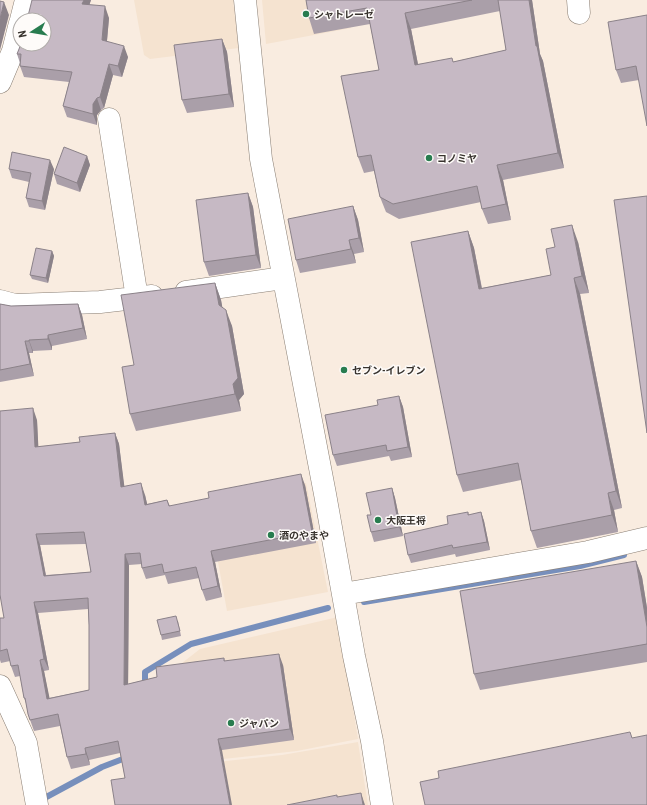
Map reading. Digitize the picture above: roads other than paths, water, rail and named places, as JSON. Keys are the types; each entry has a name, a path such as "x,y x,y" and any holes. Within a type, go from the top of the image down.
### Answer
{"street":[{"path":"23,12 26,0"},
{"path":"245,0 260,159 325,494 354,656 372,741 382,805"},
{"path":"0,82 13,52"},
{"path":"109,119 137,298"},
{"path":"0,301 15,305 100,302 283,278"},
{"path":"343,594 588,552 647,538"},
{"path":"0,686 26,743 37,805"}],"waterway":[{"path":"364,602 580,566 624,555"},
{"path":"145,687 145,672 191,644 328,608"},
{"path":"39,801 102,767 128,757"}],"place":[{"name":"シャトレーゼ","path":"306,14"},
{"name":"コノミヤ","path":"429,158"},
{"name":"セブン-イレブン","path":"344,370"},
{"name":"大阪王将","path":"378,520"},
{"name":"酒のやまや","path":"271,535"},
{"name":"ジャパン","path":"231,723"}]}
